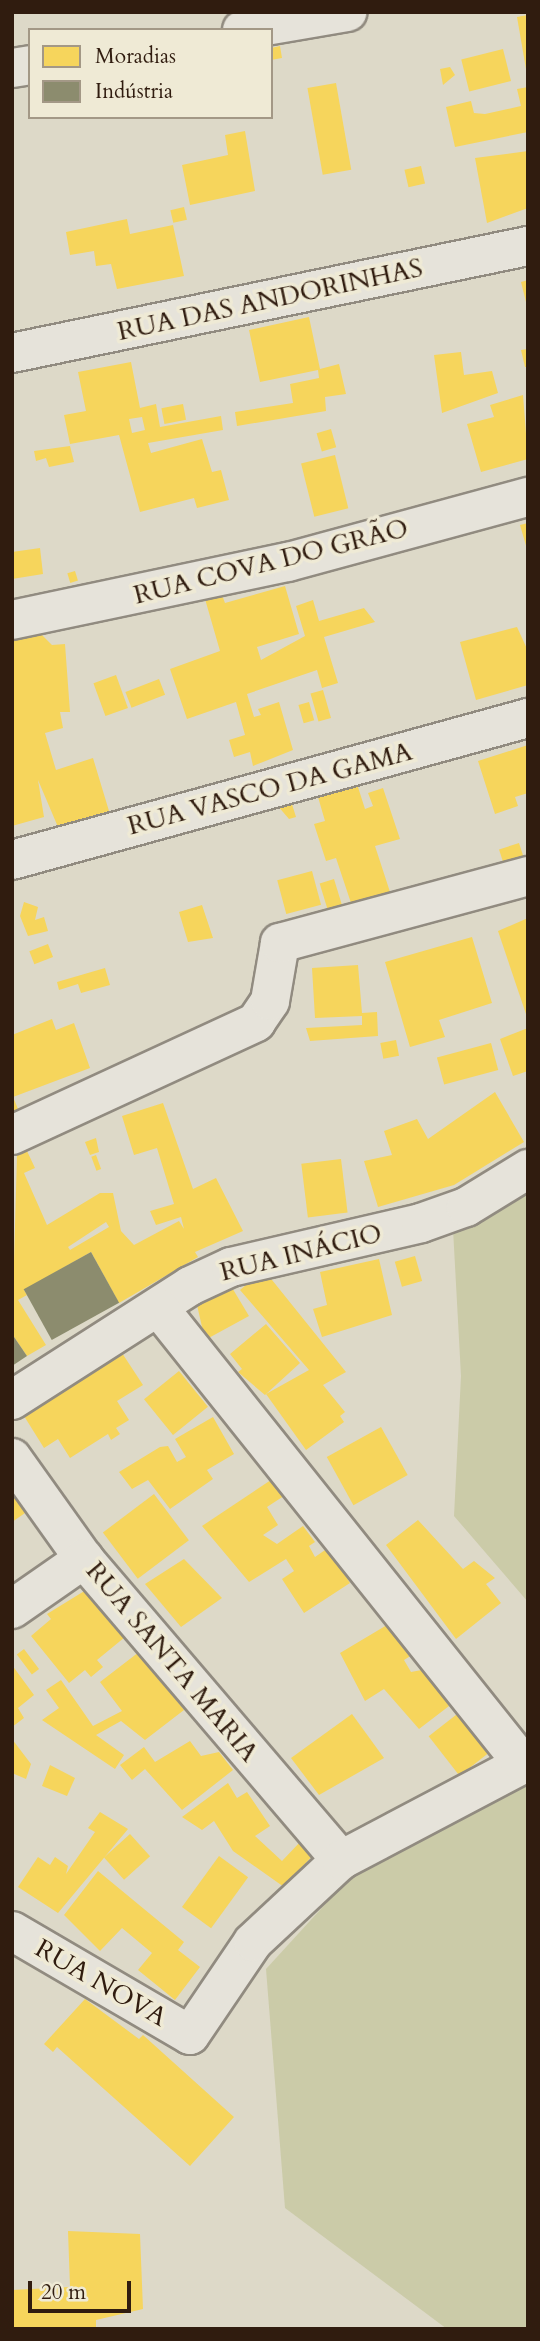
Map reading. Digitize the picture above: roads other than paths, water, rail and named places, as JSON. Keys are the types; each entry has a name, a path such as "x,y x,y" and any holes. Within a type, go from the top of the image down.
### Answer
{"street":[{"path":"254,28 347,12"},
{"name":"RUA DAS ANDORINHAS","path":"12,353 528,246"},
{"name":"RUA COVA DO GRÃO","path":"12,620 288,562 528,497"},
{"name":"RUA VASCO DA GAMA","path":"12,860 528,718"},
{"path":"12,1135 256,1023 270,1000 280,943 528,876"},
{"name":"RUA INÁCIO","path":"12,1400 159,1308 231,1267 455,1211 528,1169"},
{"path":"159,1308 523,1764 341,1860"},
{"name":"RUA SANTA MARIA","path":"12,1458 84,1559 341,1860"},
{"path":"12,1609 84,1559"},
{"name":"RUA NOVA","path":"12,1931 190,2035 253,1942 341,1860"}]}
